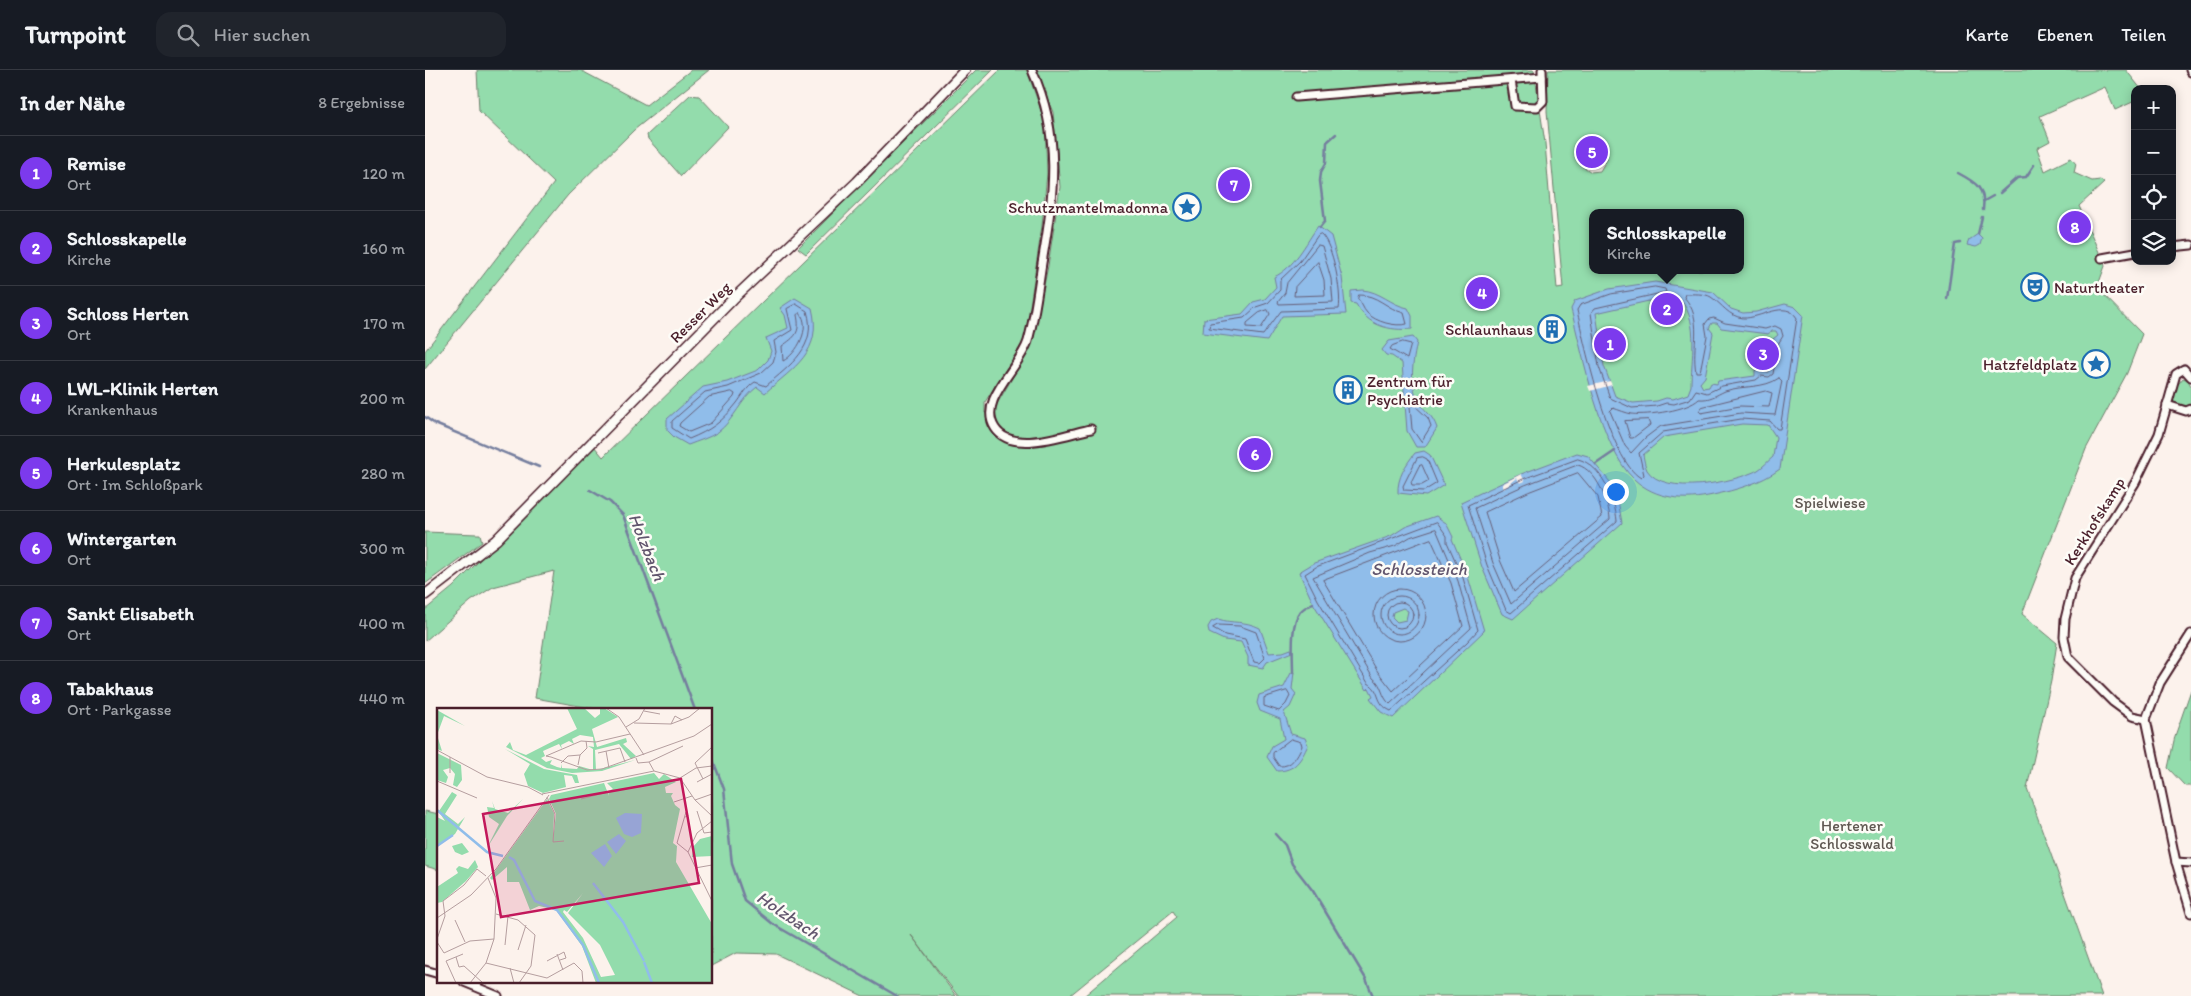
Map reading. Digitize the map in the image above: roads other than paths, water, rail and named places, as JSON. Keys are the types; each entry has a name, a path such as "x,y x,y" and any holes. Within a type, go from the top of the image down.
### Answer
{"main road":[{"name":"Resser Weg","path":"425,595 496,540 733,299 857,182 965,70"}],"street":[{"path":"1032,70 1044,102 1052,139 1053,180 1051,207 1027,343 1017,366 993,400 991,420 999,433 1007,439 1021,442 1035,441 1091,429"},
{"path":"1296,97 1511,80 1542,74 1543,101 1541,105 1533,107 1515,106 1511,80"},
{"path":"2176,247 2191,245"},
{"path":"2101,258 2131,253"},
{"name":"Kerkhofskamp","path":"2146,720 2132,716 2113,702 2068,657 2064,638 2065,619 2075,578 2135,483 2159,434 2175,374 2184,369 2191,377"},
{"path":"2167,404 2186,411 2191,409"},
{"path":"2191,634 2160,683 2146,720 2176,862 2191,913"},
{"path":"2176,862 2191,863"},
{"path":"469,984 487,994 498,996"}],"water":[{"path":"1318,226 1331,236 1342,277 1346,314 1282,316 1267,341 1203,333 1204,319 1242,314 1253,302 1265,299 1276,287 1274,277 1288,268"},
{"path":"1978,234 1982,238 1980,245 1976,247 1967,245 1969,240"},
{"path":"1655,282 1713,292 1731,309 1743,313 1756,312 1785,304 1795,307 1803,315 1780,469 1757,482 1739,488 1692,498 1662,495 1643,486 1634,479 1622,465 1602,424 1571,309 1575,301 1609,289","holes":["1662,298 1682,302 1691,320 1693,342 1691,386 1688,394 1673,399 1666,398 1657,401 1633,403 1615,396 1604,366 1596,313","1712,323 1717,323 1721,328 1768,334 1776,331 1778,335 1773,339 1769,372 1755,370 1755,376 1718,381 1717,384 1711,383 1709,387 1703,388 1700,383 1705,377 1713,333 1709,328","1742,424 1768,425 1776,437 1773,457 1758,470 1733,479 1700,485 1668,483 1656,478 1647,470 1643,455 1664,437"]},
{"path":"1362,290 1374,293 1408,308 1412,316 1412,329 1387,328 1373,322 1356,304 1351,303 1351,291"},
{"path":"795,298 812,308 814,323 810,347 796,366 765,393 757,387 751,392 729,422 718,432 688,445 674,437 667,430 667,419 703,387 727,382 758,370 768,360 771,351 766,338 788,328 785,315 780,308"},
{"path":"1413,337 1417,342 1413,373 1416,396 1437,428 1425,447 1416,447 1407,431 1402,363 1392,356 1386,355 1382,350 1389,341"},
{"path":"1424,451 1430,455 1444,485 1426,496 1398,493 1399,482 1405,467 1415,453"},
{"name":"Schlossteich","path":"1577,453 1588,456 1616,489 1622,523 1513,619 1502,614 1482,567 1461,502 1521,474"},
{"name":"Schlossteich","path":"1436,516 1446,523 1468,577 1484,631 1393,718 1381,712 1370,698 1373,696 1369,688 1367,690 1313,603 1299,572 1314,563 1391,536 1405,527","holes":["1403,608 1408,611 1406,620 1397,622 1392,617 1393,612"]},
{"path":"1218,619 1249,624 1260,628 1269,653 1283,652 1291,649 1292,652 1267,662 1263,668 1248,665 1248,657 1241,642 1224,640 1209,633 1208,627 1211,622"},
{"path":"1294,672 1292,689 1296,694 1290,707 1284,712 1291,734 1305,738 1308,745 1297,764 1288,769 1277,771 1267,757 1272,746 1284,739 1280,719 1260,711 1257,703 1259,695 1284,687 1291,673"}],"waterway":[{"path":"1320,227 1325,221 1320,181 1321,172 1326,163 1327,142 1336,134"},
{"path":"2000,193 2017,178 2026,177 2034,165"},
{"path":"1958,173 1969,179 1981,191 1983,210"},
{"path":"1984,201 1993,196"},
{"path":"1978,234 1982,217"},
{"path":"1947,299 1955,244 1960,243"},
{"name":"Holzbach","path":"425,417 435,424 539,467"},
{"path":"1596,464 1615,451"},
{"name":"Holzbach","path":"590,490 610,502 623,515 694,708"},
{"path":"1293,672 1293,641 1297,617 1301,611 1313,603"},
{"name":"Holzbach","path":"713,760 724,789 732,864 745,901 773,924 897,996"},
{"path":"1275,834 1285,845 1292,864 1313,891 1366,979 1373,996"}],"place":[{"name":"Herkulesplatz","path":"1592,152"},
{"name":"Sankt Elisabeth","path":"1234,185"},
{"name":"Schutzmantelmadonna","path":"1187,207"},
{"name":"Tabakhaus","path":"2075,227"},
{"name":"Naturtheater","path":"2035,287"},
{"name":"LWL-Klinik Herten","path":"1482,293"},
{"name":"Schlosskapelle","path":"1667,309"},
{"name":"Schlaunhaus","path":"1552,329"},
{"name":"Remise","path":"1610,344"},
{"name":"Schloss Herten","path":"1763,354"},
{"name":"Hatzfeldplatz","path":"2096,364"},
{"name":"Zentrum für Psychiatrie","path":"1348,390"},
{"name":"Wintergarten","path":"1255,454"}],"park label":[{"name":"Spielwiese","path":"1830,502"},
{"name":"Hertener Schlosswald","path":"1852,834"}]}
